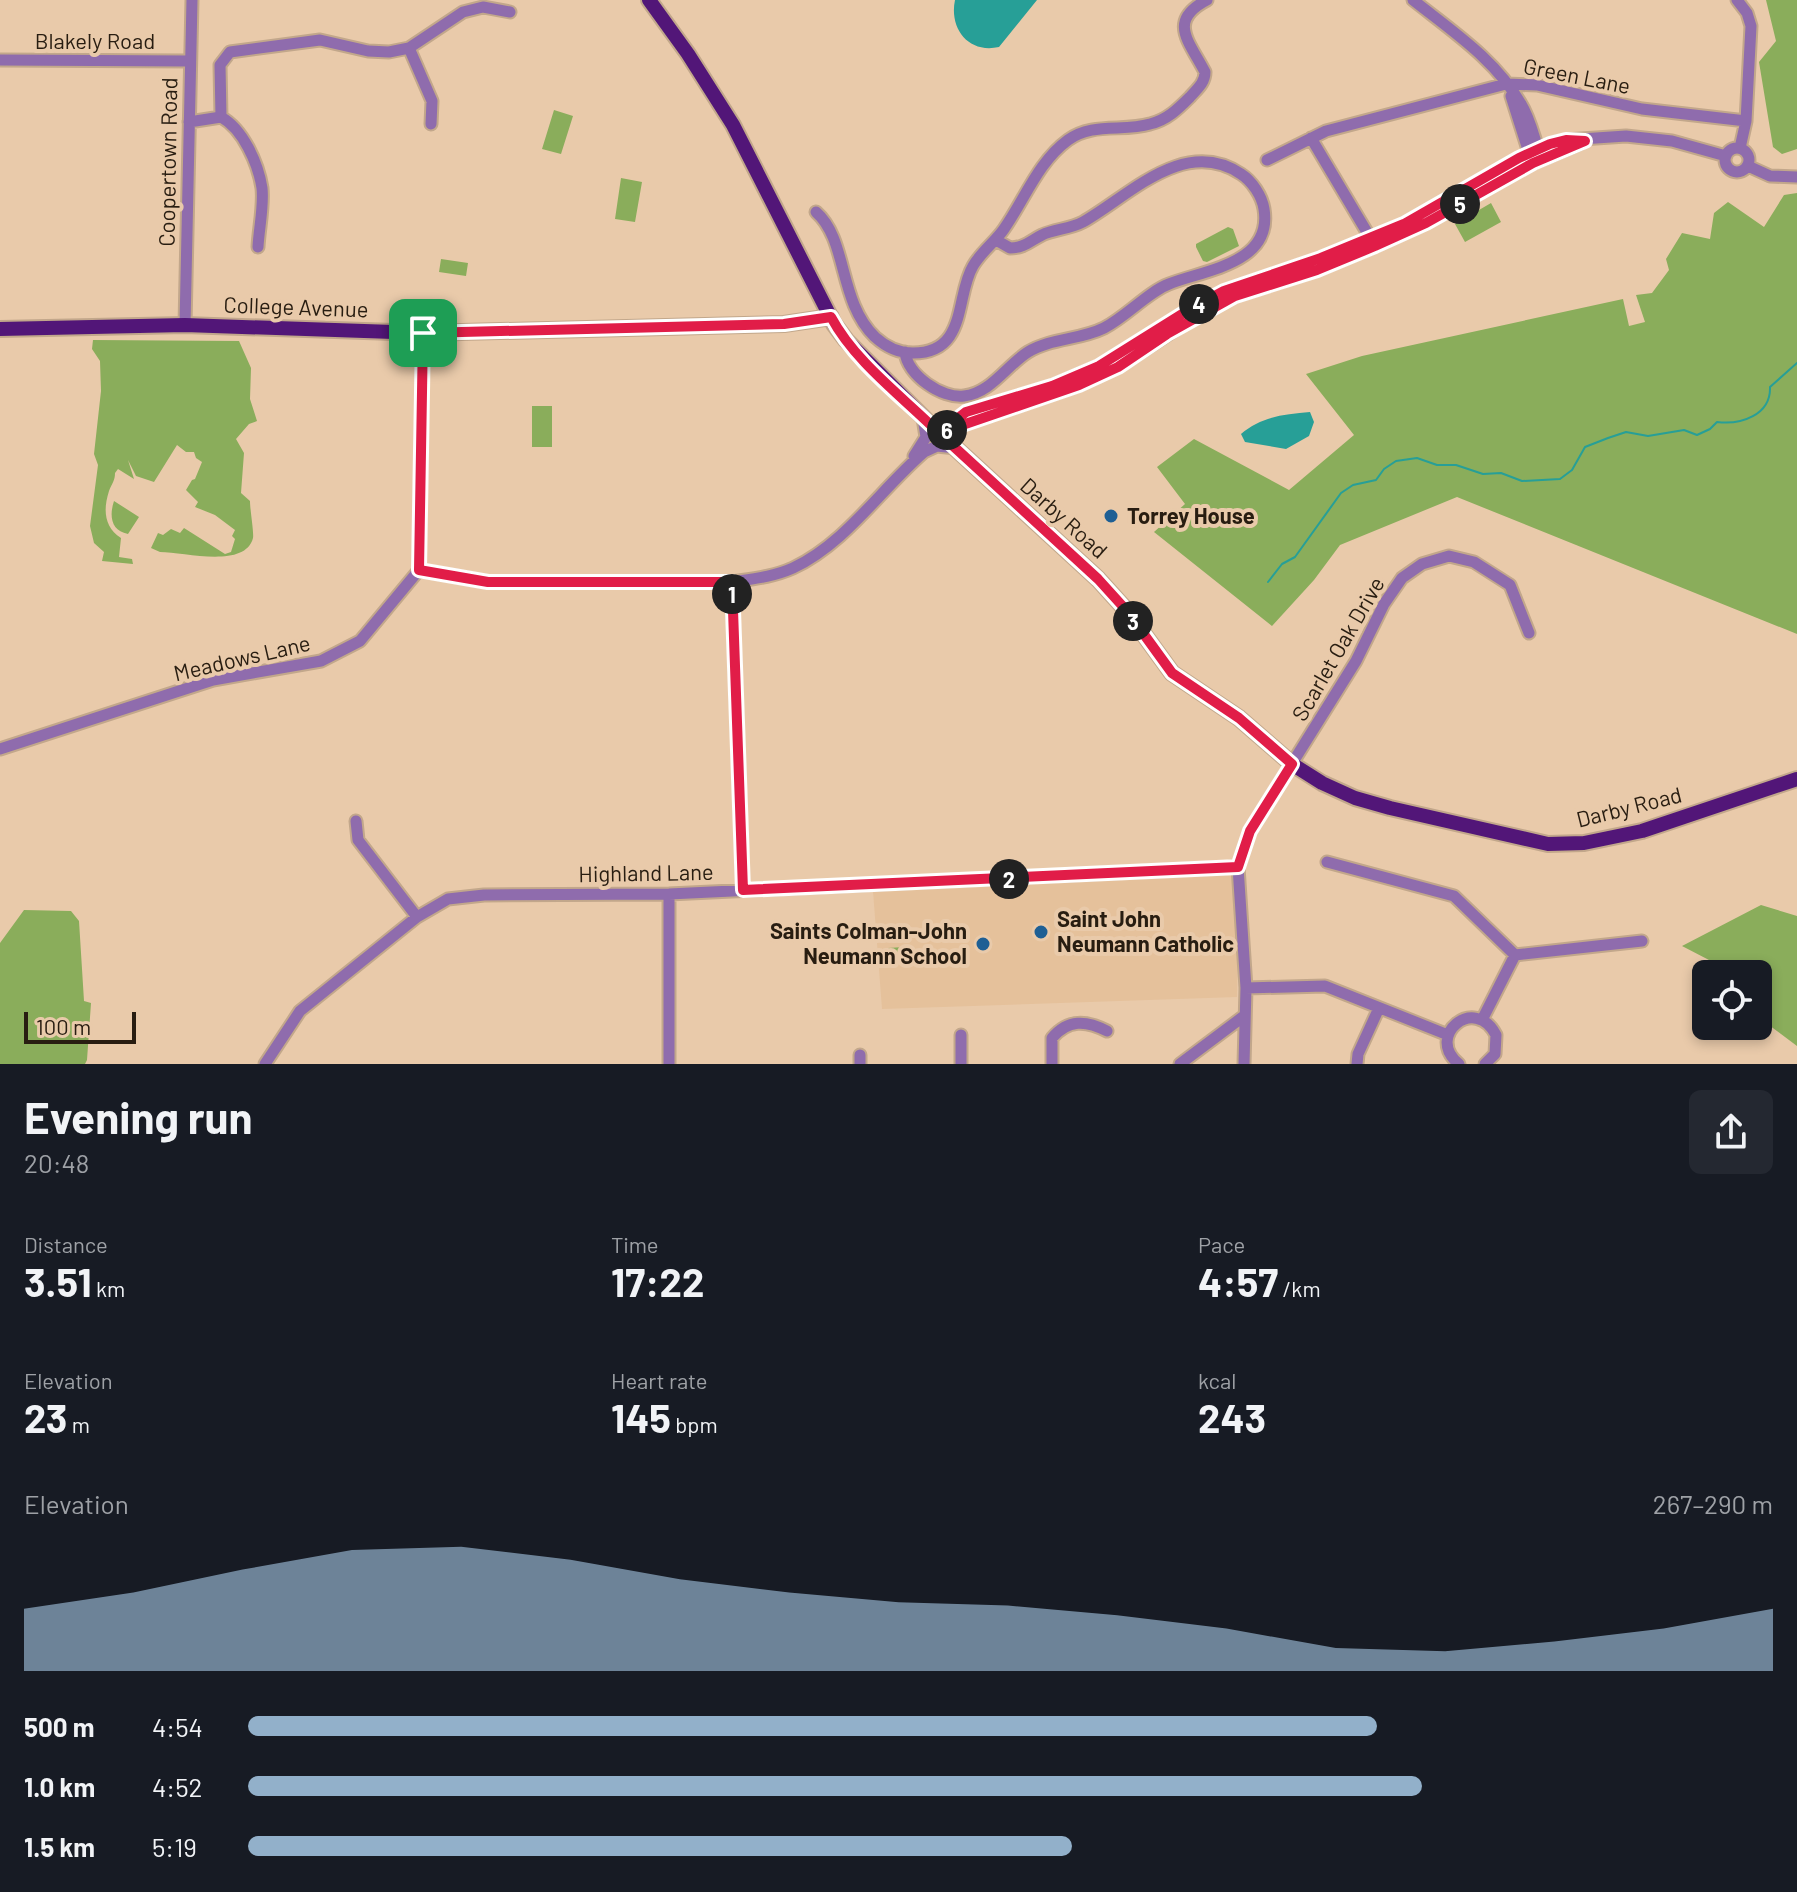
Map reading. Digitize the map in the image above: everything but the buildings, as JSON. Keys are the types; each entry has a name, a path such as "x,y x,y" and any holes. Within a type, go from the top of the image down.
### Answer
{"main road":[{"name":"Darby Road","path":"649,0 733,125 831,317 846,340 939,433 1098,579 1127,611 1172,673 1239,718 1292,764 1322,783 1363,800 1468,828 1548,844 1584,843 1642,831 1797,779"},
{"name":"College Avenue","path":"0,329 185,325 423,333 784,324 831,317"}],"street":[{"name":"Coopertown Road","path":"185,325 192,0"},
{"path":"816,212 830,233 851,302 860,319 883,343 905,352 919,353 931,349 952,333 976,261 996,240 1052,154 1066,141 1087,131 1160,121 1200,86 1205,72 1183,23 1192,8 1207,0"},
{"path":"1413,0 1479,52 1506,84 1535,157"},
{"path":"1737,0 1747,13 1751,26 1746,121 1740,148"},
{"path":"221,117 220,65 230,52 320,40 368,51 389,52 409,48 463,12 483,7 510,12"},
{"path":"409,48 432,101 431,124"},
{"name":"Blakely Road","path":"0,60 189,61"},
{"name":"Green Lane","path":"1267,160 1335,128 1506,84 1537,85 1642,109 1746,121"},
{"path":"189,122 221,117 231,122 243,138 262,189 258,247"},
{"path":"939,433 961,414 1037,396 1113,364 1206,300 1242,283 1310,267 1372,242 1566,140 1626,136 1653,138 1726,156"},
{"path":"1311,138 1372,242"},
{"path":"1726,156 1733,149 1740,148 1748,154 1748,166"},
{"path":"1726,156 1727,167 1733,172 1742,171 1748,166"},
{"path":"905,352 909,366 937,389 951,396 974,393 1027,352 1099,330 1129,314 1161,287 1233,263 1255,244 1263,226 1264,214 1261,200 1246,177 1226,167 1197,163 1153,175 1079,225 1042,235 1025,246 1010,248 996,240"},
{"path":"1748,166 1770,176 1797,177"},
{"path":"423,333 419,570 488,582 732,582 763,578 790,569 822,551 904,470 937,446 957,449"},
{"path":"904,470 926,437 922,416"},
{"name":"Scarlet Oak Drive","path":"1238,867 1250,831 1356,661 1384,604 1402,578 1422,564 1449,556 1474,562 1510,585 1529,633"},
{"name":"Meadows Lane","path":"0,749 213,680 321,661 360,641 419,570"},
{"path":"732,582 743,890"},
{"path":"356,821 358,840 417,917"},
{"path":"1327,862 1454,896 1515,955"},
{"path":"1238,867 1246,988 1244,1064"},
{"name":"Highland Lane","path":"265,1064 300,1011 417,917 448,899 484,895 669,894 1238,867"},
{"path":"669,894 669,1064"},
{"path":"1515,955 1642,941"},
{"path":"1482,1020 1515,955"},
{"path":"1246,988 1325,986 1448,1035"},
{"path":"1357,1064 1358,1054 1379,1008"},
{"path":"1180,1064 1244,1016"},
{"path":"1459,1064 1448,1051 1451,1029 1462,1020 1482,1020 1494,1030 1497,1043 1495,1054 1485,1064"},
{"path":"1052,1064 1052,1038 1059,1029 1074,1022 1096,1025 1107,1031"},
{"path":"961,1035 961,1064"}],"shaded area":[{"path":"1234,872 1239,880 1237,997 882,1009 873,891"}],"green space":[{"path":"1766,0 1797,0 1797,149 1782,154 1773,147 1759,62 1776,41"},
{"path":"554,110 573,116 561,154 542,149"},
{"path":"621,178 642,182 635,222 615,219"},
{"path":"1797,193 1797,634 1457,497 1340,545 1314,580 1272,626 1154,532 1185,504 1157,467 1194,439 1289,490 1354,435 1306,374 1362,356 1623,299 1629,326 1645,322 1636,295 1652,293 1669,270 1666,259 1682,233 1710,239 1714,213 1728,202 1764,227 1784,195"},
{"path":"1491,203 1501,222 1465,242 1455,224"},
{"path":"1228,227 1233,229 1239,246 1207,262 1203,261 1196,244"},
{"path":"441,259 468,263 466,276 439,272"},
{"path":"93,340 239,341 251,368 250,399 257,421 249,424 236,439 244,453 241,493 250,501 253,538 248,548 226,556 212,557 160,552 151,548 158,533 163,535 171,529 180,533 184,528 225,554 231,552 235,539 232,536 235,530 215,515 195,507 198,502 186,490 202,462 194,452 186,452 177,445 154,482 136,476 128,460 134,479 118,469 115,473 107,498 106,518 111,529 121,538 119,557 132,559 133,564 102,561 104,552 94,543 90,526 98,465 94,454 101,391 100,361 92,349"},
{"path":"532,406 552,406 552,447 532,447"},
{"path":"114,501 139,517 128,534 118,530 113,522"},
{"path":"1761,905 1797,916 1797,1046 1772,1027 1772,960 1709,960 1682,946"},
{"path":"24,910 71,911 79,921 84,1001 91,1003 85,1064 0,1064 0,943"},
{"path":"904,947 905,963 890,961 888,948"}],"water":[{"path":"955,0 1037,0 999,47 988,48 978,47 963,37 955,20"},
{"path":"1310,412 1314,422 1309,436 1286,449 1245,442 1241,434 1273,417"}],"waterway":[{"path":"1268,582 1282,564 1295,557 1341,493 1353,485 1376,480 1384,469 1396,461 1417,458 1483,474 1501,473 1522,481 1560,479 1572,470 1585,447 1626,432 1648,436 1684,430 1697,435 1717,422 1745,420 1766,405 1770,387 1797,363"}],"place":[{"name":"Torrey House","path":"1111,516"},
{"name":"Saint John Neumann Catholic","path":"1041,932"},
{"name":"Saints Colman-John Neumann School","path":"983,944"}],"route":[{"path":"423,333 419,570 488,582 732,582 743,890 1238,867 1250,831 1292,764 1239,718 1172,673 1127,611 1098,579 939,433 966,412 1052,386 1099,366 1224,291 1321,258 1404,224 1519,158 1550,144 1566,140 1585,141 1533,163 1426,223 1375,246 1317,270 1235,296 1167,334 1118,367 1079,385 939,433 869,365 846,340 831,317 784,324 423,333"}]}
